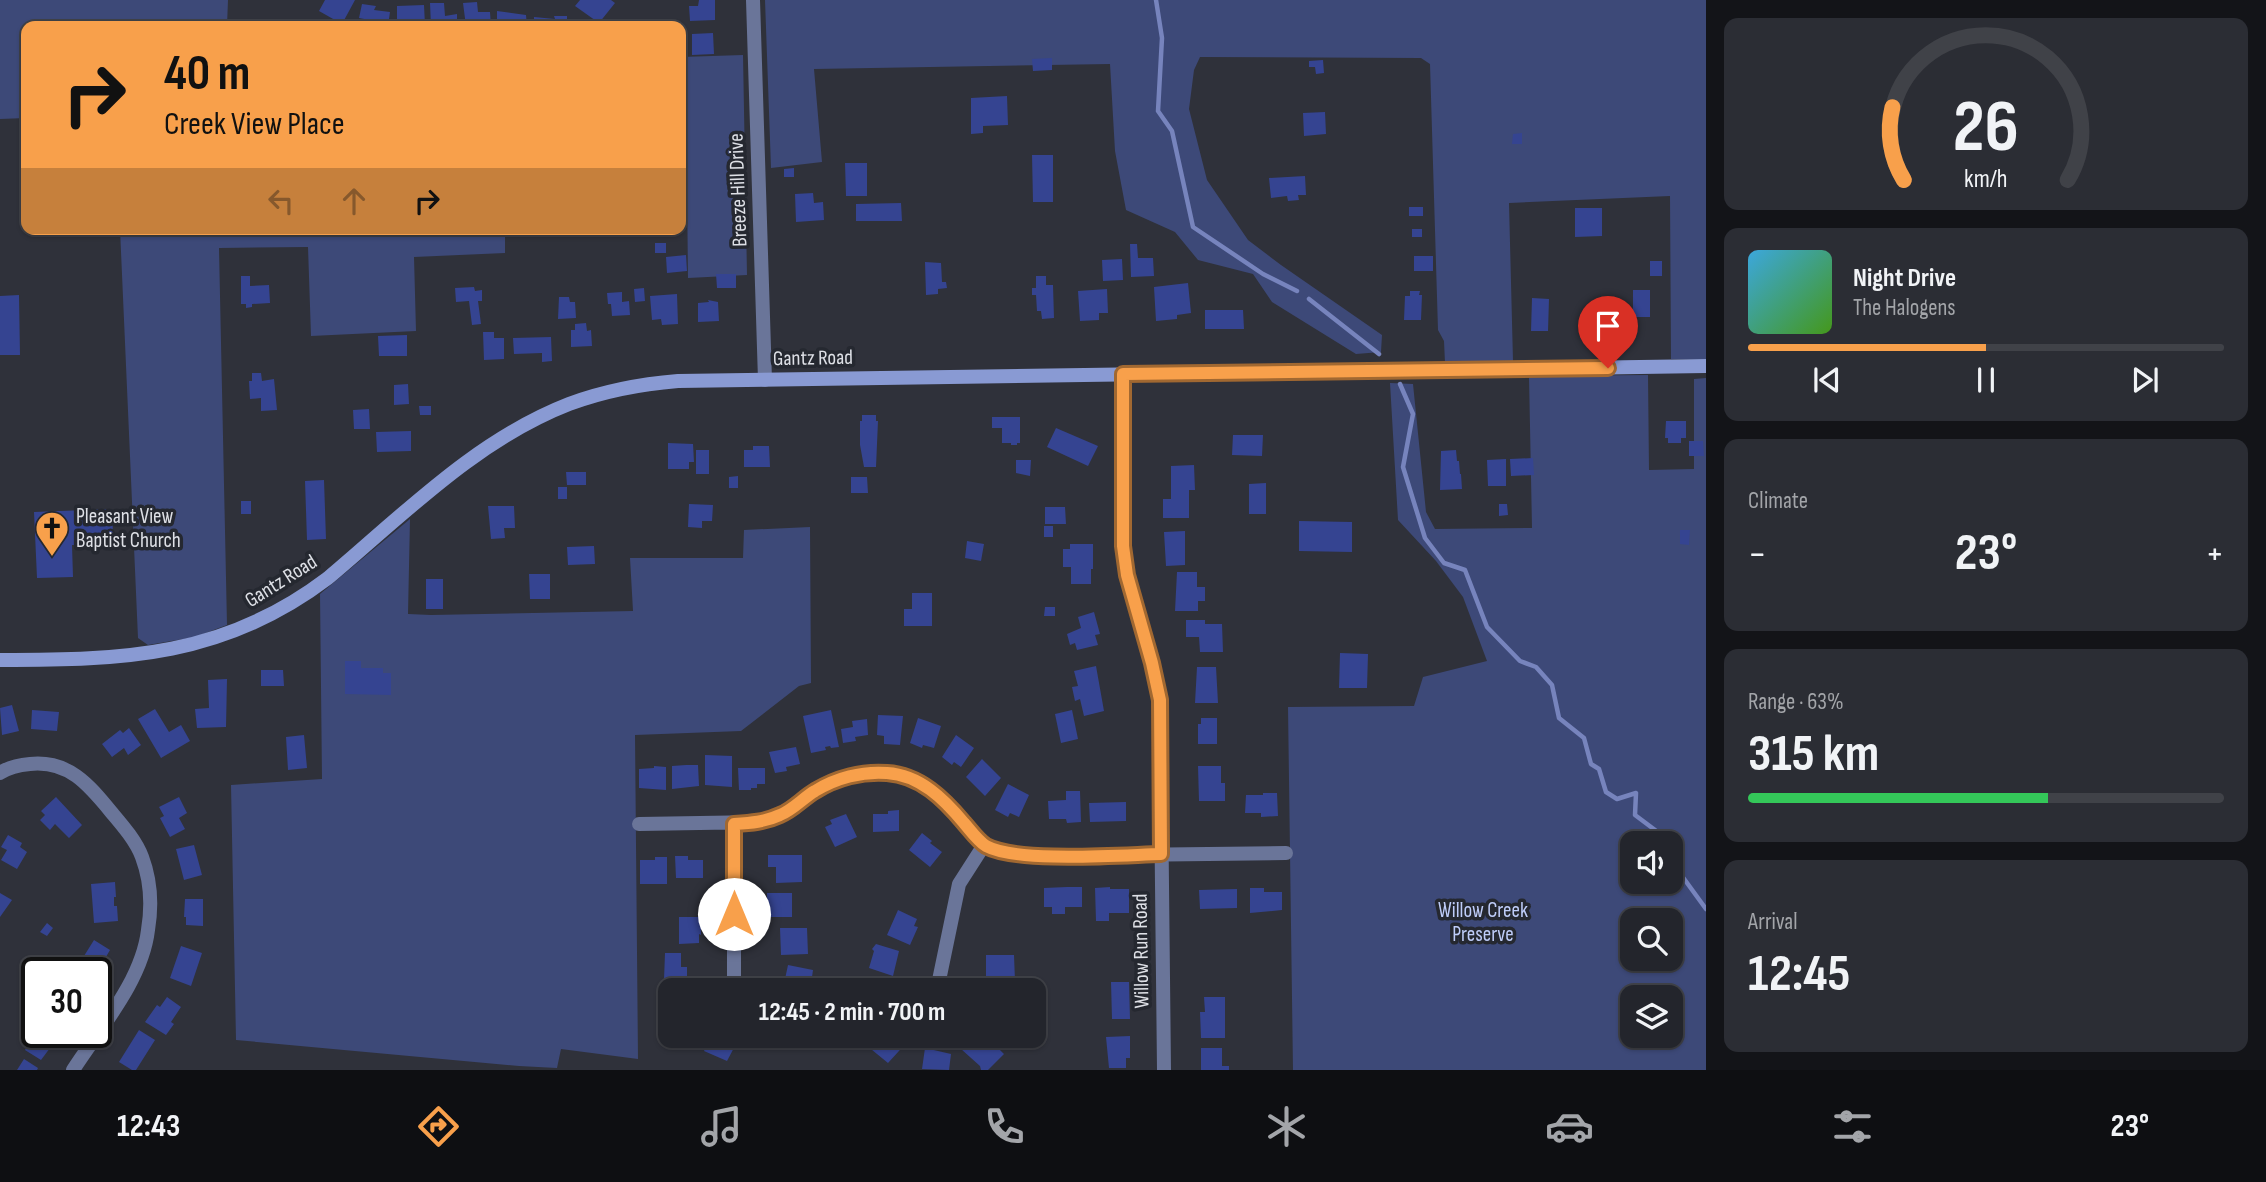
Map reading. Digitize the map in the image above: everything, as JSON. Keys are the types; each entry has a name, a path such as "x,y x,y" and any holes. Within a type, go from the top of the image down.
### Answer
{"main road":[{"name":"Gantz Road","path":"0,660 129,656 188,647 263,620 307,595 468,460 513,431 567,405 597,395 653,383 1706,366"}],"street":[{"name":"Breeze Hill Drive","path":"753,0 765,380"},
{"name":"Willow Run Road","path":"1123,374 1123,546 1127,575 1160,700 1164,1070"},
{"path":"0,773 20,765 51,764 75,773 124,826 141,855 147,877 151,903 142,957 133,979 73,1070"},
{"path":"639,824 760,822 784,814 816,790 846,777 887,773 923,783 944,801 984,845 998,850 1037,856 1286,853"},
{"path":"734,824 734,978"},
{"path":"939,978 959,884 984,845"}],"green space":[{"path":"0,0 228,0 227,21 21,21 21,118 0,119"},
{"path":"765,0 1706,0 1706,359 1671,359 1670,196 1509,203 1513,361 1445,363 1444,341 1438,330 1430,64 1421,58 1200,57 1194,70 1189,109 1207,180 1248,240 1382,335 1381,352 1356,354 1272,302 1253,274 1198,260 1175,232 1126,210 1115,151 1110,64 814,69 822,162 771,168"},
{"path":"743,55 747,275 688,278 686,57"},
{"path":"120,235 505,235 505,253 414,257 416,331 311,336 308,247 219,248 227,625 195,637 148,645 138,638"},
{"name":"Willow Creek Preserve","path":"1648,375 1649,470 1694,469 1694,379 1706,378 1706,1070 1293,1070 1288,707 1414,706 1423,677 1487,661 1463,597 1436,561 1398,520 1390,383 1413,384 1426,512 1435,529 1532,528 1529,376"},
{"path":"410,519 408,614 431,615 633,611 630,558 743,558 744,530 810,527 811,683 799,686 741,731 635,735 638,1059 561,1049 557,1068 236,1040 231,785 322,779 320,594"}],"building":[{"path":"325,0 355,0 344,21 337,21 319,11"},
{"path":"580,0 611,0 615,3 601,21 596,21 575,6"},
{"path":"699,0 715,0 715,20 690,21 689,6 698,6"},
{"path":"477,2 478,12 490,12 491,21 465,21 463,3"},
{"path":"430,3 444,3 445,16 457,14 457,21 431,21"},
{"path":"362,4 376,6 374,10 390,12 389,21 364,21 359,18"},
{"path":"424,5 425,21 397,21 397,6"},
{"path":"497,11 526,15 527,21 497,21"},
{"path":"554,16 567,16 567,21 534,21 534,17 555,19"},
{"path":"713,33 714,54 692,55 692,34"},
{"path":"1052,58 1052,70 1033,71 1032,59"},
{"path":"1323,60 1324,73 1316,74 1315,67 1309,67 1309,61"},
{"path":"1007,96 1008,125 983,126 983,133 971,134 971,98"},
{"path":"1325,112 1326,134 1304,136 1303,113"},
{"path":"1522,133 1522,144 1512,144 1513,134"},
{"path":"1032,155 1053,155 1053,202 1033,202"},
{"path":"845,163 867,163 867,196 846,196"},
{"path":"794,168 794,177 784,177 784,169"},
{"path":"1305,176 1306,195 1298,195 1299,200 1288,201 1287,196 1271,198 1269,178"},
{"path":"813,193 814,203 823,202 824,220 796,222 795,194"},
{"path":"901,203 902,221 856,221 856,204"},
{"path":"1409,207 1423,207 1423,216 1409,216"},
{"path":"1575,208 1602,208 1602,236 1575,237"},
{"path":"1412,229 1422,229 1422,237 1412,237"},
{"path":"655,243 666,243 666,253 655,253"},
{"path":"1130,244 1137,244 1138,258 1153,258 1154,276 1131,277"},
{"path":"686,255 687,271 667,273 666,257"},
{"path":"1414,256 1433,256 1433,271 1414,271"},
{"path":"1122,259 1123,280 1103,281 1102,260"},
{"path":"1650,261 1662,261 1662,276 1650,276"},
{"path":"925,262 941,263 942,282 946,282 947,288 938,289 938,294 926,295"},
{"path":"716,274 736,274 736,288 717,288"},
{"path":"241,276 250,276 250,286 269,285 270,303 252,304 252,307 246,308 246,304 241,304"},
{"path":"1036,276 1046,276 1046,285 1053,285 1054,318 1042,319 1041,311 1037,311 1036,295 1032,295 1032,288 1036,288"},
{"path":"1188,283 1191,313 1177,315 1177,319 1156,321 1154,287"},
{"path":"474,287 475,291 482,290 482,301 478,301 481,324 472,325 469,301 456,302 455,288"},
{"path":"644,288 645,301 635,302 634,289"},
{"path":"1107,289 1108,313 1099,313 1099,320 1080,321 1078,291"},
{"path":"1633,290 1650,290 1650,317 1633,317"},
{"path":"1410,291 1420,291 1419,295 1422,295 1421,320 1404,320 1405,296 1410,296"},
{"path":"622,292 622,302 629,301 630,315 612,316 607,293"},
{"path":"677,294 678,324 662,325 661,319 652,320 650,296"},
{"path":"19,295 20,355 0,355 0,296"},
{"path":"559,297 569,297 570,302 575,302 576,318 558,319"},
{"path":"1532,298 1549,299 1548,331 1531,331"},
{"path":"708,300 718,302 719,321 698,322 698,303 709,302"},
{"path":"1205,310 1243,310 1244,329 1205,329"},
{"path":"586,323 587,331 591,330 592,346 571,347 571,330 575,330 575,324"},
{"path":"483,332 494,332 494,338 504,338 504,359 484,360"},
{"path":"407,335 407,356 379,356 378,336"},
{"path":"551,337 552,361 542,362 542,353 514,354 513,338"},
{"path":"252,373 261,373 262,381 274,379 277,410 261,411 261,398 250,399 249,381 252,381"},
{"path":"408,384 409,404 394,405 394,385"},
{"path":"419,406 431,406 431,415 420,415"},
{"path":"369,409 370,429 354,429 353,410"},
{"path":"862,415 876,415 878,421 876,467 864,467 860,445"},
{"path":"992,417 1020,417 1020,443 1002,443 1002,428 992,428"},
{"path":"1666,421 1686,421 1686,438 1681,438 1681,443 1668,443 1668,438 1665,438"},
{"path":"1056,428 1098,446 1088,466 1047,447"},
{"path":"411,431 411,451 377,452 376,432"},
{"path":"1233,435 1263,435 1262,456 1232,455"},
{"path":"1689,441 1703,441 1704,456 1689,456"},
{"path":"668,443 693,444 694,462 689,462 689,469 668,469"},
{"path":"753,446 769,446 770,467 744,467 744,450 753,450"},
{"path":"696,450 709,450 709,474 696,474"},
{"path":"1456,450 1462,489 1440,490 1441,451"},
{"path":"1533,458 1534,475 1511,476 1510,459"},
{"path":"1506,459 1506,486 1488,486 1487,460"},
{"path":"1016,460 1031,460 1030,476 1016,473"},
{"path":"1194,465 1195,490 1189,490 1189,518 1163,518 1163,499 1171,499 1171,466"},
{"path":"566,472 586,472 586,485 567,485"},
{"path":"738,476 738,488 729,488 729,477"},
{"path":"851,477 867,477 868,493 851,493"},
{"path":"324,480 326,539 307,540 305,481"},
{"path":"1266,483 1266,514 1249,514 1249,484"},
{"path":"558,487 567,487 567,499 558,499"},
{"path":"241,501 251,501 251,514 241,514"},
{"path":"689,504 713,505 712,521 702,521 702,528 688,527"},
{"path":"1499,504 1507,504 1508,515 1499,516"},
{"path":"488,506 514,506 515,528 504,528 505,538 491,539"},
{"path":"1045,507 1065,507 1066,524 1045,524"},
{"path":"112,509 113,535 78,537 78,545 72,545 73,577 37,578 34,512"},
{"path":"1299,521 1352,522 1352,552 1299,551"},
{"path":"1044,526 1053,526 1053,537 1044,537"},
{"path":"1680,530 1690,530 1689,545 1680,544"},
{"path":"1185,531 1185,565 1166,566 1164,532"},
{"path":"967,541 984,544 981,561 965,558"},
{"path":"1070,544 1093,544 1091,584 1071,584 1071,567 1063,567 1063,549 1070,549"},
{"path":"594,546 595,564 568,565 567,547"},
{"path":"1177,572 1197,572 1197,587 1205,587 1205,601 1198,601 1198,611 1175,611"},
{"path":"529,574 550,574 550,599 530,599"},
{"path":"426,579 443,579 443,609 426,609"},
{"path":"912,593 932,593 932,626 904,626 904,609 912,609"},
{"path":"1045,607 1055,607 1055,616 1044,616"},
{"path":"1094,612 1100,634 1095,635 1098,645 1077,650 1075,643 1070,645 1067,634 1081,628 1078,617"},
{"path":"1186,620 1222,624 1223,652 1200,652 1199,637 1186,637"},
{"path":"1340,653 1368,654 1367,688 1339,688"},
{"path":"345,661 361,661 361,668 383,668 383,673 391,673 391,695 345,694"},
{"path":"1096,666 1104,711 1084,716 1080,699 1075,701 1072,687 1078,686 1074,671"},
{"path":"1197,667 1216,667 1218,703 1195,703"},
{"path":"261,670 283,670 284,686 261,686"},
{"path":"227,679 226,727 197,728 195,709 209,708 208,680"},
{"path":"12,705 19,731 2,735 0,708"},
{"path":"155,709 169,732 181,725 190,741 161,758 138,719"},
{"path":"32,710 59,712 57,731 31,729"},
{"path":"831,710 839,747 825,747 826,750 811,753 803,716"},
{"path":"1072,710 1078,739 1061,743 1055,714"},
{"path":"878,715 903,716 900,745 884,744 884,736 877,735"},
{"path":"918,718 941,726 934,748 923,745 922,748 910,743"},
{"path":"1201,718 1217,718 1217,744 1198,744 1198,724 1201,724"},
{"path":"867,719 868,735 843,743 841,729 853,727 852,721"},
{"path":"129,728 141,745 128,755 124,748 112,757 102,744 120,730 123,733"},
{"path":"304,735 307,768 288,770 286,737"},
{"path":"956,735 974,748 961,767 954,762 952,765 942,757"},
{"path":"796,747 800,764 786,767 787,771 775,773 769,752"},
{"path":"705,755 732,756 732,787 705,785"},
{"path":"982,759 1001,778 985,796 966,777"},
{"path":"698,765 699,786 672,789 672,766"},
{"path":"1198,766 1221,766 1225,801 1199,801"},
{"path":"666,767 666,790 639,788 639,769"},
{"path":"738,768 765,768 765,784 757,784 757,788 751,790 739,790"},
{"path":"1008,784 1029,795 1019,817 1010,813 1008,817 995,810"},
{"path":"1066,791 1080,791 1081,822 1067,823 1066,819 1049,819 1048,801 1066,800"},
{"path":"1277,793 1278,816 1261,817 1261,813 1245,813 1246,795"},
{"path":"56,797 82,825 69,838 55,824 50,830 40,820 45,815 41,811"},
{"path":"179,797 187,813 179,818 185,829 170,837 160,818 164,816 159,807"},
{"path":"1126,802 1126,821 1090,822 1089,803"},
{"path":"899,810 899,831 873,832 873,814 888,814 888,811"},
{"path":"846,814 857,837 835,847 825,827 832,824 830,820"},
{"path":"922,833 942,852 930,867 909,850"},
{"path":"8,835 22,843 20,847 27,852 17,869 1,860 7,850 1,847"},
{"path":"194,845 202,875 184,880 176,849"},
{"path":"768,855 802,855 802,882 776,883 776,867 768,867"},
{"path":"675,856 688,856 688,860 703,860 703,878 676,878"},
{"path":"655,857 667,857 667,884 640,884 640,860 655,860"},
{"path":"115,882 114,906 117,906 118,921 94,923 91,884"},
{"path":"1082,887 1082,907 1065,907 1065,914 1052,914 1052,907 1044,907 1044,888"},
{"path":"1095,888 1129,889 1129,913 1109,913 1109,921 1096,921"},
{"path":"1250,888 1264,888 1264,892 1282,892 1282,910 1250,913"},
{"path":"1237,889 1237,908 1200,909 1199,890"},
{"path":"0,893 12,900 0,917"},
{"path":"767,893 792,893 792,917 770,917 770,910 767,910"},
{"path":"185,899 203,899 203,926 186,925"},
{"path":"898,910 917,919 914,926 918,927 910,945 887,935"},
{"path":"679,917 701,917 699,943 679,944"},
{"path":"47,923 53,928 47,936 40,932"},
{"path":"780,928 807,928 808,954 781,955"},
{"path":"94,940 110,950 106,957 83,957"},
{"path":"876,944 899,951 893,976 869,968 874,951 872,949"},
{"path":"181,946 202,953 191,986 170,978"},
{"path":"665,953 681,953 681,967 687,967 687,978 664,978"},
{"path":"986,955 1014,955 1015,978 986,978"},
{"path":"788,965 813,970 812,978 785,978"},
{"path":"1111,982 1129,982 1130,1019 1112,1019"},
{"path":"167,997 181,1007 166,1035 145,1022 157,1005 160,1007"},
{"path":"1204,997 1225,997 1225,1038 1201,1038 1200,1012 1205,1012"},
{"path":"139,1030 155,1040 136,1070 132,1070 119,1062"},
{"path":"1130,1036 1130,1058 1126,1058 1126,1068 1109,1068 1106,1037"},
{"path":"26,1048 50,1048 41,1060 25,1050"},
{"path":"705,1048 734,1048 727,1061 704,1051"},
{"path":"870,1048 902,1048 888,1063"},
{"path":"925,1048 951,1054 949,1070 922,1069"},
{"path":"998,1048 1004,1054 988,1070 981,1070 961,1049"},
{"path":"1201,1048 1222,1048 1222,1066 1229,1066 1229,1070 1201,1070"},
{"path":"24,1059 38,1068 37,1070 17,1070"}],"waterway":[{"path":"1156,0 1162,38 1158,111 1172,131 1193,227 1263,274 1297,291"},
{"path":"1309,299 1379,354"},
{"path":"1400,384 1413,414 1403,467 1425,538 1444,563 1465,570 1487,627 1520,661 1536,667 1552,685 1559,718 1584,738 1591,764 1599,769 1606,792 1617,799 1636,793 1635,815 1656,831"},
{"path":"1683,877 1706,909"}],"place":[{"name":"Pleasant View Baptist Church","path":"52,558"}],"route":[{"path":"734,914 734,824 760,822 784,814 816,790 846,777 867,773 905,776 923,783 944,801 984,845 998,850 1037,856 1161,854 1160,700 1127,575 1123,546 1123,374 1608,368"}]}
